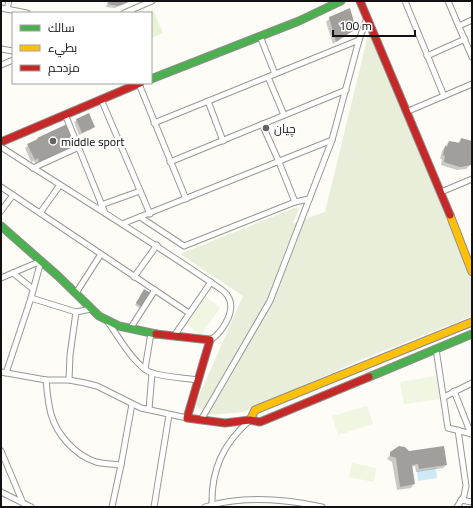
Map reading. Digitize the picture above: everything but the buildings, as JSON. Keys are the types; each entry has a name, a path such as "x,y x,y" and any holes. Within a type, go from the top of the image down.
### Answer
{"street":[{"path":"7,9 9,1"},
{"path":"126,12 152,1"},
{"path":"152,79 299,21 341,1"},
{"path":"360,1 441,192 472,272"},
{"path":"405,1 444,96"},
{"path":"448,1 472,57"},
{"path":"1,8 22,12"},
{"path":"201,420 270,301 332,140 359,40 367,18"},
{"path":"459,26 472,20"},
{"path":"260,36 275,74"},
{"path":"427,56 465,39"},
{"path":"154,123 359,40"},
{"path":"1,49 12,51"},
{"path":"1,65 12,60"},
{"path":"268,77 284,116"},
{"path":"1,142 137,84"},
{"path":"139,84 186,199"},
{"path":"406,112 471,86"},
{"path":"170,162 346,90"},
{"path":"100,99 150,214"},
{"path":"208,101 223,140"},
{"path":"65,114 101,205 106,214"},
{"path":"262,124 295,202"},
{"path":"122,224 332,140"},
{"path":"1,147 157,245 211,282 226,294 230,300 228,317 218,335 210,340 151,333 108,321 91,309 41,261 4,233 1,226"},
{"path":"33,168 78,147"},
{"path":"441,192 472,179"},
{"path":"40,213 60,185"},
{"path":"1,187 189,313"},
{"path":"101,205 140,192"},
{"path":"1,211 13,195"},
{"path":"140,217 184,246 295,202 309,199"},
{"path":"134,276 157,245"},
{"path":"76,293 101,254"},
{"path":"1,278 41,261"},
{"path":"41,261 31,298 4,373 46,380 69,380 97,386 141,408 169,415 225,423 250,420 260,422 472,334"},
{"path":"13,273 33,288"},
{"path":"174,336 211,282"},
{"path":"130,328 155,290"},
{"path":"31,298 76,312 91,309"},
{"path":"69,380 70,355 76,312"},
{"path":"108,321 126,348 145,369 152,373 198,380"},
{"path":"212,505 212,487 221,457 232,438 250,420 255,410 472,322"},
{"path":"452,330 456,341"},
{"path":"145,369 151,333"},
{"path":"187,418 210,340"},
{"path":"436,349 448,428 471,434"},
{"path":"149,409 152,373"},
{"path":"46,380 51,412 60,434 67,442 76,451 96,462 121,465"},
{"path":"444,397 472,383"},
{"path":"454,391 471,434"},
{"path":"112,507 132,404"},
{"path":"154,507 169,415"},
{"path":"457,507 464,496 466,486 458,430"},
{"path":"1,451 23,503"},
{"path":"1,492 31,507"},
{"path":"205,507 241,501 271,500 292,501 322,507"},
{"path":"461,500 472,502"}],"green space":[{"path":"153,10 163,33 152,38 152,12 148,12"},
{"path":"369,31 472,281 472,316 358,361 244,412 209,415 195,405 243,296 180,254 297,207 299,209 293,223 325,212"},
{"path":"206,297 220,308 201,335 187,324"},
{"path":"436,376 440,399 404,404 400,382"},
{"path":"367,406 373,424 338,435 332,416"},
{"path":"352,463 376,468 374,482 349,477"}],"water":[{"path":"436,468 437,478 418,481 417,471"}],"traffic: fast":[{"path":"152,79 299,21 341,1"},
{"path":"1,226 58,276 99,316 119,326 156,334"},
{"path":"369,377 472,334"}],"traffic: slow":[{"path":"450,215 472,272"},
{"path":"250,420 255,410 472,322"}],"traffic: jam":[{"path":"360,1 450,215"},
{"path":"1,142 138,84"},
{"path":"156,334 210,340 187,418 225,423 250,420 260,422 369,377"}],"place":[{"name":"چيان","path":"266,128"},
{"name":"middle sport","path":"53,141"}]}
